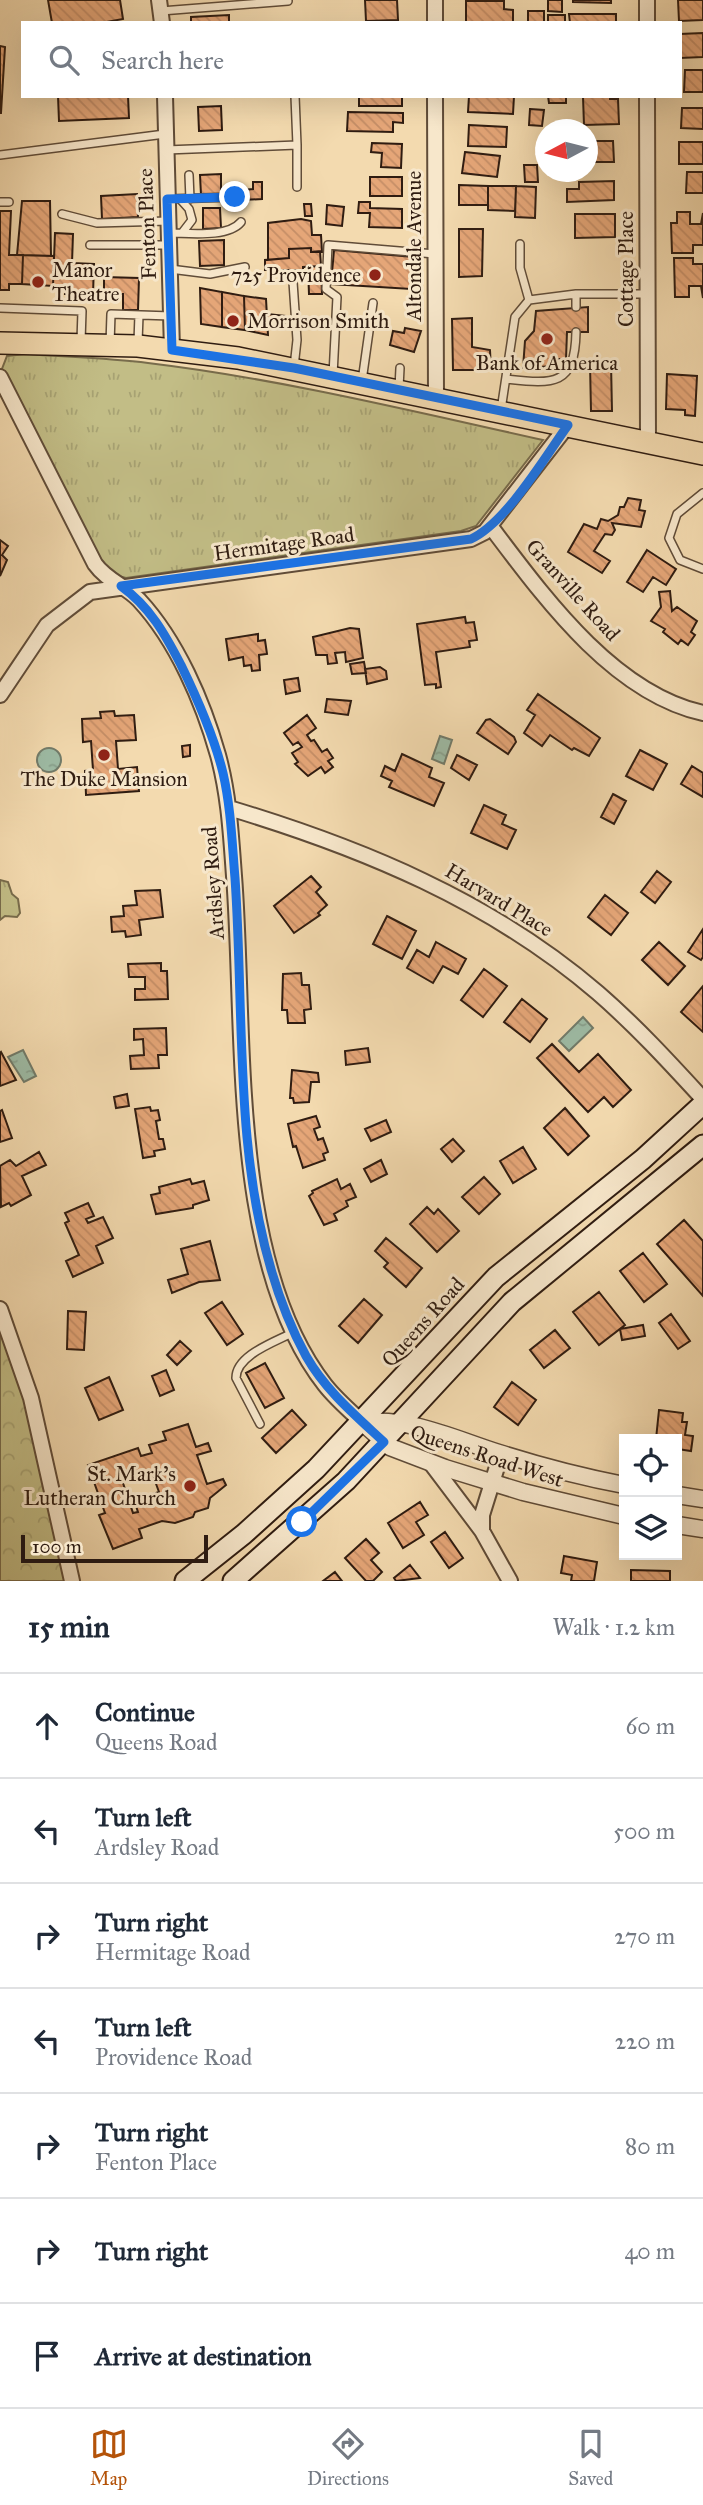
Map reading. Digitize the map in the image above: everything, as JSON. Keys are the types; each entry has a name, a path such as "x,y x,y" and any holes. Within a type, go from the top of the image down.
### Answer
{"main road":[{"path":"0,343 138,346 294,368 703,454"},
{"name":"Queens Road","path":"184,1581 244,1534 363,1423 469,1303 526,1251 643,1159 703,1101"},
{"path":"233,1581 384,1442 476,1338 543,1274 703,1144"},
{"path":"526,1251 543,1274"},
{"path":"244,1534 263,1556"}],"street":[{"path":"435,0 435,21"},
{"path":"647,0 647,21"},
{"name":"Fenton Place","path":"165,98 166,150 174,199 169,269 172,350"},
{"name":"Altondale Avenue","path":"435,98 436,396"},
{"name":"Cottage Place","path":"647,98 648,442"},
{"name":"Ardsley Road","path":"0,376 95,564 103,575 136,597 153,616 194,690 217,751 229,807 252,1181 270,1262 295,1331 320,1378 363,1423"},
{"name":"Hermitage Road","path":"0,695 47,625 90,592 471,539 491,527 568,425"},
{"name":"Granville Road","path":"491,527 562,615 590,644 647,691 669,702 703,713"},
{"name":"Harvard Place","path":"229,807 320,836 399,867 506,926 599,994 643,1034 703,1101"},
{"path":"0,1309 31,1398 72,1581"},
{"name":"Queens Road West","path":"363,1423 401,1424 501,1454 619,1484"},
{"name":"Queens Road West","path":"363,1423 384,1442 428,1461 492,1483 619,1515"},
{"path":"482,1531 482,1515 501,1454"},
{"path":"428,1461 438,1468 482,1531 510,1581"},
{"path":"682,1496 703,1499"},
{"path":"682,1526 703,1529"}],"lane":[{"path":"161,11 288,1"},
{"path":"295,98 297,187"},
{"path":"0,155 165,134"},
{"path":"166,150 297,145"},
{"path":"190,176 190,198"},
{"path":"174,199 235,197"},
{"path":"62,214 97,223 172,233 192,220 189,209 174,199"},
{"path":"0,202 9,202"},
{"path":"90,245 172,233 222,231 237,227 241,222"},
{"path":"520,244 520,268 529,300"},
{"path":"333,376 337,297 326,289 328,245 435,254"},
{"path":"169,269 210,274 245,267"},
{"path":"293,282 297,341 294,368"},
{"path":"501,410 515,317 529,300 576,294 647,294"},
{"path":"576,294 576,307"},
{"path":"362,382 373,303"},
{"path":"0,308 82,311 81,345"},
{"path":"110,345 111,314 171,316"},
{"path":"138,346 139,315"},
{"path":"506,379 544,383 561,377 574,361 576,332"},
{"path":"399,389 400,368"},
{"path":"703,493 677,514 669,538 680,560 703,569"},
{"path":"260,1424 236,1378 236,1370 243,1361 295,1331"}],"green space":[{"path":"26,354 133,361 247,378 543,440 476,526 461,531 126,578 107,573 0,374 7,356"},
{"path":"0,880 8,882 12,894 18,899 20,913 17,917 5,916 0,920"},
{"path":"0,1321 19,1376 66,1581 0,1581"}],"water":[{"path":"440,736 452,740 444,764 432,759"},
{"path":"49,748 57,752 61,760 57,768 49,772 41,768 37,760 41,752"},
{"path":"583,1017 593,1028 569,1051 559,1041"},
{"path":"23,1050 36,1076 24,1082 8,1057"}],"building":[{"path":"48,0 120,0 123,19 52,21"},
{"path":"365,0 397,0 398,20 366,21"},
{"path":"548,0 562,0 562,12 548,11"},
{"path":"611,0 611,3 573,2"},
{"path":"678,0 703,0 703,20 679,21"},
{"path":"466,1 504,1 504,9 513,10 513,21 466,21"},
{"path":"528,11 544,11 544,21 528,21"},
{"path":"569,14 616,14 616,21 570,21"},
{"path":"229,15 229,21 191,21 191,17"},
{"path":"548,15 565,15 565,21 548,21"},
{"path":"703,33 703,57 682,58 682,34"},
{"path":"0,46 5,47 1,113 0,113"},
{"path":"685,70 703,70 703,92 684,92"},
{"path":"58,98 128,98 129,118 59,121"},
{"path":"359,98 402,98 402,106 359,106"},
{"path":"469,98 514,98 513,114 468,112"},
{"path":"548,98 566,98 566,103 549,103"},
{"path":"583,98 618,99 619,124 598,125 598,119 584,119"},
{"path":"221,106 222,130 199,131 198,107"},
{"path":"682,108 703,108 703,129 681,128"},
{"path":"530,109 544,110 543,119 535,119 535,125 529,125"},
{"path":"348,112 403,113 403,123 393,122 393,132 347,131"},
{"path":"469,125 507,127 506,147 468,146"},
{"path":"598,141 613,141 614,162 598,162"},
{"path":"679,142 703,142 703,164 679,164"},
{"path":"372,143 402,144 401,168 381,167 382,153 371,152"},
{"path":"465,152 500,156 497,177 462,173"},
{"path":"524,165 535,165 535,182 525,182"},
{"path":"687,172 703,172 703,193 686,193"},
{"path":"221,174 221,194 201,195 200,175"},
{"path":"370,177 402,177 402,196 370,196"},
{"path":"614,181 614,200 567,202 567,189 579,189 579,182"},
{"path":"253,182 262,182 262,199 243,200 243,190 253,189"},
{"path":"459,185 488,186 488,205 459,205"},
{"path":"488,186 516,186 515,211 488,210"},
{"path":"516,186 536,187 535,218 515,217"},
{"path":"137,194 138,217 102,219 101,196"},
{"path":"22,201 50,201 51,256 17,255"},
{"path":"359,202 370,202 370,208 402,209 402,228 369,227 370,213 358,213"},
{"path":"304,204 311,204 312,216 305,216"},
{"path":"327,205 344,207 342,226 326,224"},
{"path":"203,208 220,208 221,228 203,229"},
{"path":"0,211 11,211 9,255 23,255 22,284 9,284 9,290 0,290"},
{"path":"677,212 690,212 690,224 701,224 703,213 703,245 693,245 693,253 672,253 671,223 677,223"},
{"path":"575,214 615,214 615,237 575,238"},
{"path":"301,219 311,221 312,235 321,235 322,252 311,252 311,248 289,249 289,258 268,260 268,223"},
{"path":"459,229 483,229 482,276 459,277"},
{"path":"55,233 73,234 72,263 94,264 93,295 65,294 66,286 53,286"},
{"path":"224,240 224,265 200,266 199,241"},
{"path":"311,248 311,252 320,251 321,266 303,267 303,270 265,270 265,260 289,258 289,249"},
{"name":"725 Providence","path":"334,250 414,257 413,267 418,267 417,284 412,283 411,289 331,284"},
{"path":"23,255 54,256 53,286 22,284"},
{"path":"674,258 693,258 693,264 703,264 703,298 701,286 689,286 689,297 675,297"},
{"path":"321,266 322,294 309,294 308,267"},
{"path":"104,277 139,278 138,310 123,310 123,294 104,294"},
{"path":"200,288 222,292 222,327 201,324"},
{"path":"222,292 244,296 245,330 222,327"},
{"path":"244,296 266,299 268,335 245,330"},
{"name":"Bank of America","path":"588,307 588,332 567,332 566,359 557,359 556,366 523,368 525,341 534,331 536,311"},
{"path":"267,314 285,316 285,328 268,326"},
{"path":"472,318 472,347 490,350 491,370 453,370 452,319"},
{"path":"405,328 421,331 414,352 390,345 393,331 404,333"},
{"path":"611,363 612,411 591,411 590,364"},
{"path":"667,374 697,376 695,416 685,415 685,410 666,409"},
{"path":"628,498 641,500 639,510 645,511 641,527 612,523 615,530 612,535 605,534 594,551 610,561 602,573 568,552 584,524 597,529 601,519 608,521 618,515 620,507 624,507"},
{"path":"0,540 8,546 2,555 7,560 0,576"},
{"path":"647,550 676,569 666,585 653,577 643,592 627,582"},
{"path":"670,591 672,611 677,607 697,621 691,632 695,635 688,645 681,640 678,644 663,632 665,629 651,621 661,607 659,592"},
{"path":"465,617 466,623 474,622 477,640 469,641 470,647 436,652 441,687 436,688 436,684 425,685 417,624"},
{"path":"350,628 359,629 363,658 346,662 345,652 335,653 337,663 328,664 327,655 316,655 313,637"},
{"path":"258,634 258,641 265,640 267,654 259,655 260,670 252,671 251,665 244,666 243,657 229,660 226,639"},
{"path":"364,662 366,673 352,674 350,664"},
{"path":"380,667 386,671 387,679 367,684 365,669"},
{"path":"298,678 300,691 286,694 284,680"},
{"path":"538,694 600,738 589,756 574,748 572,750 550,735 542,746 524,733 535,715 527,710"},
{"path":"327,699 351,701 348,715 325,712"},
{"name":"The Duke Mansion","path":"114,711 115,716 134,715 136,740 116,741 118,769 137,767 139,791 86,795 85,771 93,770 91,741 83,742 82,719 101,718 100,712"},
{"path":"307,715 316,728 307,735 322,752 327,749 333,758 328,761 333,767 325,773 321,767 308,776 295,764 298,762 292,753 302,747 298,742 293,745 284,733"},
{"path":"490,719 514,737 516,742 508,754 477,733 486,720"},
{"path":"190,745 190,756 183,757 182,746"},
{"path":"640,750 667,764 653,790 626,776"},
{"path":"402,754 432,768 429,777 444,783 434,806 389,787 392,781 381,776 385,766 395,771"},
{"path":"457,755 477,765 469,780 451,768"},
{"path":"692,766 703,773 703,797 681,784"},
{"path":"613,794 626,801 614,824 601,817"},
{"path":"484,805 506,815 502,824 516,830 507,849 471,833"},
{"path":"657,871 671,882 655,903 641,892"},
{"path":"311,876 321,887 316,892 327,905 318,913 320,915 294,933 274,906"},
{"path":"160,890 163,917 139,920 141,935 126,937 125,931 112,932 111,917 124,916 123,906 137,905 135,891"},
{"path":"605,895 628,913 611,935 588,917"},
{"path":"387,916 416,931 402,959 373,944"},
{"path":"703,929 703,957 701,960 688,952"},
{"path":"436,942 466,959 458,974 443,966 433,983 407,968 417,950 429,957"},
{"path":"659,942 685,966 668,985 642,960"},
{"path":"161,963 161,971 167,971 168,999 135,1000 135,989 145,989 145,977 129,977 128,964"},
{"path":"484,969 507,986 483,1017 461,1000"},
{"path":"301,973 302,985 309,985 311,1009 304,1010 305,1023 288,1023 287,1010 282,1010 283,974"},
{"path":"703,986 703,1032 681,1012"},
{"path":"522,999 547,1019 530,1042 504,1022"},
{"path":"166,1028 167,1055 158,1055 159,1068 131,1069 130,1056 144,1055 143,1039 134,1040 134,1029"},
{"path":"552,1044 579,1072 598,1054 631,1090 613,1107 604,1097 588,1112 537,1058"},
{"path":"368,1048 370,1062 346,1065 345,1051"},
{"path":"0,1053 16,1080 0,1086"},
{"path":"292,1070 318,1073 319,1082 311,1082 309,1102 294,1103 293,1098 290,1098"},
{"path":"127,1094 129,1106 116,1108 114,1097"},
{"path":"150,1107 151,1111 158,1110 160,1120 156,1121 159,1139 163,1139 165,1149 154,1151 155,1156 143,1158 135,1109"},
{"path":"565,1108 589,1136 568,1155 544,1128"},
{"path":"2,1110 12,1138 0,1142 0,1111"},
{"path":"316,1116 320,1127 314,1129 318,1140 323,1138 328,1152 323,1154 325,1160 303,1168 296,1146 293,1147 288,1124"},
{"path":"386,1120 391,1132 371,1141 365,1129"},
{"path":"453,1139 464,1151 452,1162 441,1149"},
{"path":"523,1147 536,1169 513,1183 500,1161"},
{"path":"39,1152 46,1165 22,1176 31,1195 11,1206 9,1203 1,1207 0,1166 10,1160 16,1166"},
{"path":"381,1160 387,1174 371,1182 364,1169"},
{"path":"484,1177 500,1194 479,1214 462,1197"},
{"path":"190,1179 192,1184 204,1181 209,1200 193,1205 193,1208 156,1214 151,1195 160,1193 159,1187"},
{"path":"337,1179 341,1189 350,1184 356,1197 346,1201 348,1206 334,1214 337,1220 324,1225 309,1196 312,1191"},
{"path":"88,1203 94,1216 86,1219 88,1223 103,1217 113,1238 96,1246 103,1263 73,1277 66,1261 79,1255 65,1223 69,1221 65,1213"},
{"path":"427,1207 434,1214 438,1209 459,1231 437,1252 410,1224"},
{"path":"684,1220 703,1241 703,1296 657,1244"},
{"path":"386,1238 422,1268 406,1287 384,1267 388,1263 375,1251"},
{"path":"210,1241 220,1280 199,1282 172,1293 168,1280 188,1274 181,1249"},
{"path":"643,1253 667,1284 644,1302 620,1271"},
{"path":"599,1292 625,1325 599,1345 573,1312"},
{"path":"364,1299 382,1315 358,1343 339,1326"},
{"path":"222,1302 243,1334 227,1345 205,1313"},
{"path":"68,1311 86,1312 84,1350 67,1349"},
{"path":"671,1314 690,1341 678,1349 659,1323"},
{"path":"643,1325 645,1336 622,1340 620,1329"},
{"path":"555,1330 570,1348 544,1368 530,1350"},
{"path":"180,1341 191,1351 177,1365 167,1355"},
{"path":"265,1363 284,1398 265,1408 246,1373"},
{"path":"166,1370 174,1390 160,1396 152,1376"},
{"path":"109,1377 123,1410 99,1420 85,1388"},
{"path":"512,1382 536,1400 518,1425 494,1407"},
{"path":"292,1410 306,1425 276,1453 262,1438"},
{"path":"659,1410 683,1413 682,1422 687,1422 685,1435 693,1436 691,1451 682,1450 682,1434 657,1434"},
{"name":"St. Mark's Lutheran Church","path":"188,1424 196,1447 208,1443 211,1451 197,1455 207,1484 223,1479 226,1485 210,1498 208,1508 195,1512 193,1517 175,1523 162,1521 139,1529 142,1538 113,1549 99,1515 105,1513 88,1465 138,1448 141,1456 152,1453 149,1445 166,1440 163,1432","holes":["151,1470 159,1492 134,1500 138,1512 133,1513 122,1480"]},
{"path":"420,1502 428,1515 416,1522 424,1535 403,1548 388,1523"},
{"path":"445,1532 463,1558 449,1568 431,1542"},
{"path":"366,1539 379,1553 371,1560 382,1572 373,1581 366,1581 345,1558"},
{"path":"564,1556 597,1562 594,1581 571,1581 572,1575 561,1573"},
{"path":"410,1565 420,1578 396,1581 394,1578"},
{"path":"631,1570 670,1571 670,1581 631,1581"},
{"path":"335,1572 342,1581 323,1581"}],"place":[{"name":"725 Providence","path":"375,275"},
{"name":"Manor Theatre","path":"38,282"},
{"name":"Morrison Smith","path":"233,321"},
{"name":"Bank of America","path":"547,339"},
{"name":"The Duke Mansion","path":"104,755"},
{"name":"St. Mark's Lutheran Church","path":"190,1486"}],"route":[{"path":"235,197 167,199 172,350 294,368 568,425 500,517 485,532 471,539 121,586 138,598 166,636 196,696 217,751 223,776 229,807 238,920 247,1137 259,1220 270,1262 295,1334 320,1378 339,1400 384,1442 302,1522"}]}
